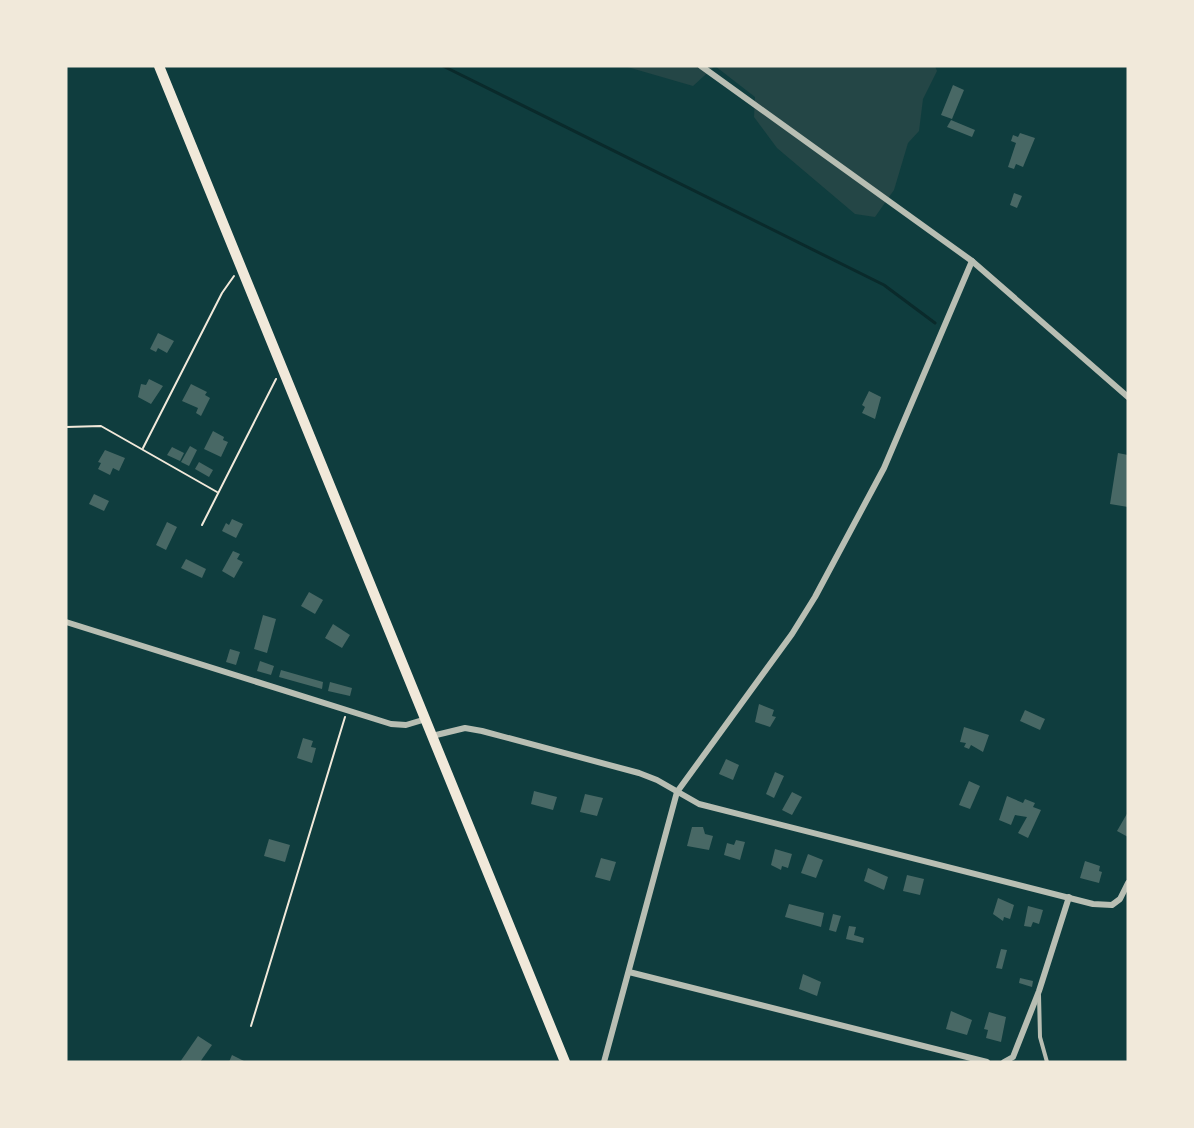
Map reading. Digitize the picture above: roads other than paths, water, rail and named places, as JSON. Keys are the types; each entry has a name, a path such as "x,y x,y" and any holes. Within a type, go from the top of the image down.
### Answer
{"main road":[{"path":"159,66 565,1062"}],"street":[{"path":"701,66 972,261 1128,397"},
{"path":"604,1062 677,792 792,634 815,597 884,468 972,261"},
{"path":"66,622 391,724 406,725 426,719"},
{"path":"432,736 465,728 482,731 639,773 687,799 707,806 1105,906 1113,905 1120,899 1128,883"},
{"path":"1004,1062 1013,1057 1039,991 1069,897"},
{"path":"629,972 987,1062"}],"lane":[{"path":"1039,991 1040,1036 1047,1062"}],"waterway":[{"path":"443,66 884,285 935,323"}]}
